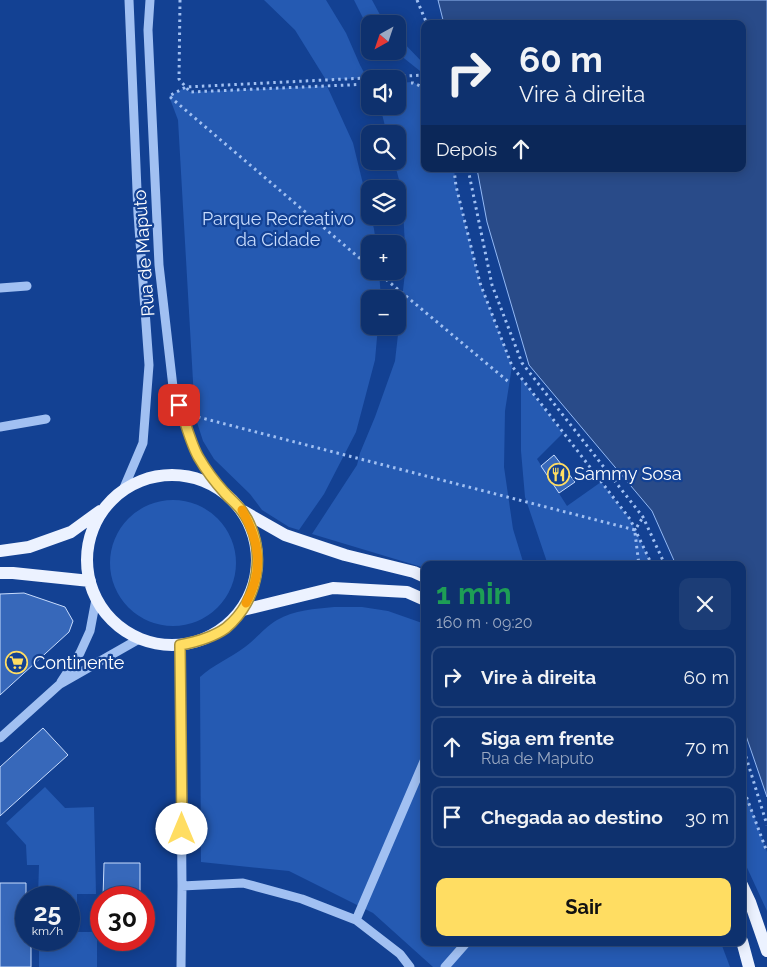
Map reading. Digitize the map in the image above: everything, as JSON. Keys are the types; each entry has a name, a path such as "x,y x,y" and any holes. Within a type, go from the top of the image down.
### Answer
{"main road":[{"path":"0,551 29,547 71,532 104,508 123,490 147,478 173,474 200,479 223,492 242,510 285,535 344,555 421,575"},
{"path":"104,508 92,530 87,555 90,581 96,599 106,615 120,628 139,638 159,645 180,645 204,640 226,628 243,610 252,591 258,570 258,557 252,529 242,510"},
{"path":"0,574 13,573 90,581"},
{"path":"243,610 333,588 407,592 421,598"},
{"path":"746,894 767,951"},
{"path":"744,946 750,967"}],"street":[{"name":"Rua de Maputo","path":"123,490 143,443 149,365 138,214 129,0"},
{"name":"Rua de Maputo","path":"150,0 148,30 159,265 173,387 198,457 223,492"},
{"path":"0,288 27,286"},
{"path":"0,427 46,419"},
{"path":"60,684 80,653 90,631 96,599"},
{"path":"0,738 60,684 139,638"},
{"path":"180,645 181,967"},
{"path":"356,920 421,768"},
{"path":"182,886 243,883 302,899 356,920 400,954 410,967"},
{"path":"445,967 463,946"}],"path":[{"path":"180,0 179,79 190,92 361,84"},
{"path":"417,0 425,20"},
{"path":"361,258 169,96 186,87 421,75"},
{"path":"406,83 413,83 421,86"},
{"path":"454,172 456,186 480,283 512,366 630,519 650,561"},
{"path":"469,172 492,285 522,362 642,517 663,561"},
{"path":"387,280 510,384"},
{"path":"195,416 635,530"},
{"path":"639,561 635,530 642,517"},
{"path":"746,757 767,825"},
{"path":"746,796 767,852"}],"green space":[{"path":"264,0 326,0 346,33 363,70 361,70 361,78 326,80 295,30"},
{"path":"354,0 372,0 380,15 362,15"},
{"path":"406,45 421,61 421,72 406,60"},
{"name":"Parque Recreativo da Cidade","path":"406,82 412,82 421,86 421,172 454,172 456,186 480,283 512,366 505,411 504,467 513,529 523,561 421,561 421,567 312,534 357,465 395,361 398,335 406,335 406,290 403,290 404,280 406,280 406,235 404,235 404,225 406,225 406,180 399,180 396,170 406,170 406,125 385,125 382,115 406,115"},
{"name":"Parque Recreativo da Cidade","path":"327,86 353,143 362,180 361,225 373,225 375,235 361,235 361,280 380,280 380,290 361,290 361,335 377,335 375,360 356,432 324,494 299,530 289,527 262,510 250,494 214,459 203,441 195,416 178,120 169,96 186,87 190,92"},
{"path":"521,378 563,433 537,459 567,506 601,482 630,519 650,561 547,561 525,497 521,451"},
{"path":"173,500 197,505 208,510 218,518 226,528 231,539 236,563 231,587 226,598 218,608 208,616 197,621 173,626 149,621 138,616 128,608 120,598 115,587 110,563 115,539 120,528 128,518 138,510 149,505"},
{"path":"362,607 388,611 421,623 421,946 722,946 730,967 433,967 373,913 289,871 201,862 200,677 245,647 277,620 297,612 312,609"},
{"path":"45,787 65,808 94,807 96,886 90,886 90,894 80,894 80,886 38,886 39,865 27,865 26,845 6,823"},
{"path":"746,793 767,852 767,911 746,866"},
{"path":"80,932 90,932 90,951 97,951 97,967 39,967 39,951 80,951"}],"shaded area":[{"path":"438,0 767,0 767,797 746,736 746,561 674,561 652,511 529,365 487,222 478,172 746,172 746,20 443,20"}],"building":[{"name":"Sammy Sosa","path":"554,455 575,482 559,493 541,466"},
{"name":"Continente","path":"24,593 65,607 73,621 69,632 0,695 0,594"},
{"path":"43,728 68,755 0,816 0,767"},
{"path":"104,863 140,863 140,886 103,886"},
{"path":"0,883 26,883 26,886 15,886 15,951 31,951 31,967 0,967"}],"slow traffic":[{"path":"242,510 252,529 257,550 258,570 252,591 246,603"}],"place":[{"name":"Sammy Sosa","path":"558,474"},
{"name":"Continente","path":"17,663"}],"route":[{"path":"179,405 198,457 223,492 242,510 252,529 258,560 258,570 252,591 243,610 226,628 204,640 180,645 182,829"}]}
